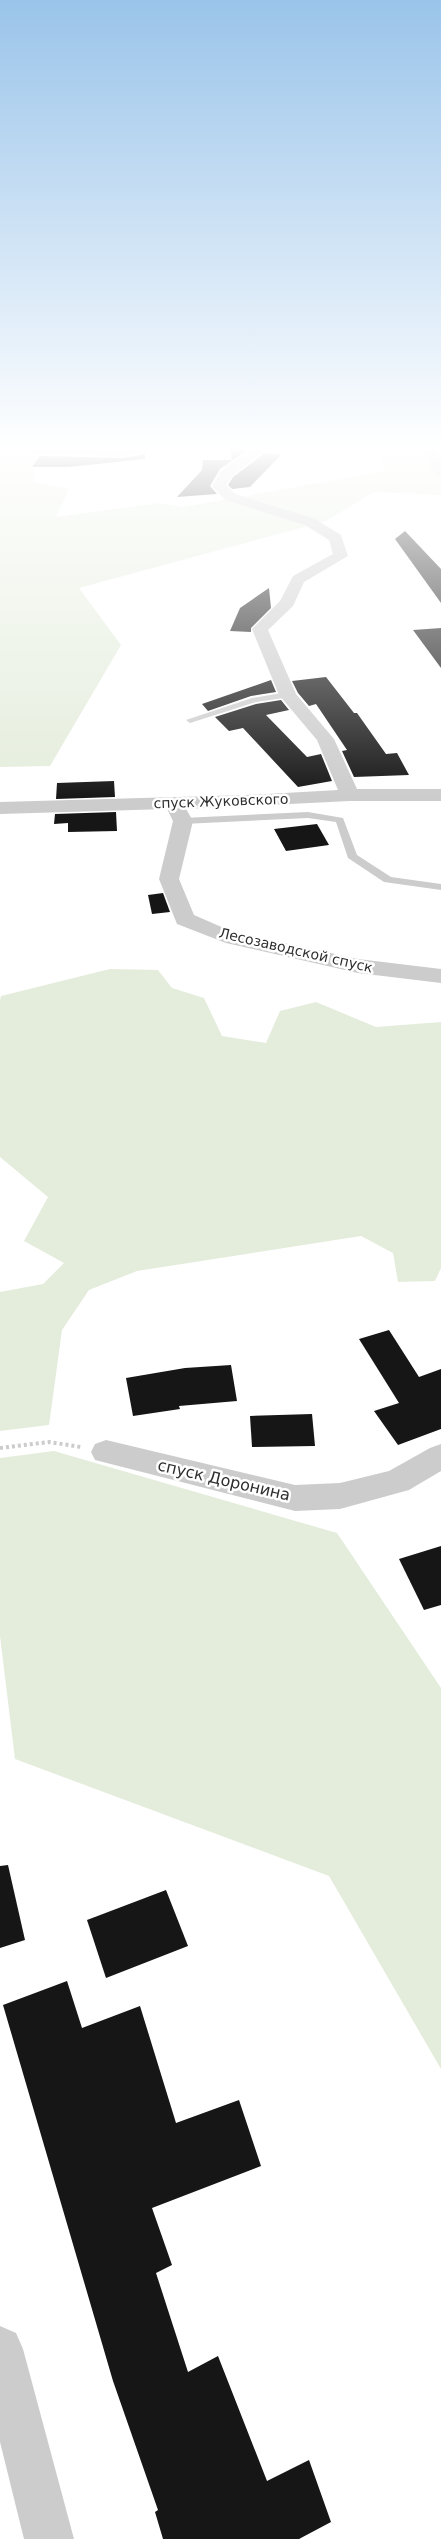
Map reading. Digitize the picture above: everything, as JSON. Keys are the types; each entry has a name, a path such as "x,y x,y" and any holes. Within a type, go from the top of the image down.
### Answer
{"street":[{"path":"328,562 298,579 287,603 260,629 288,695 325,739 350,795"},
{"name":"спуск Жуковского","path":"0,808 178,812 350,795 441,794"},
{"name":"Лесозаводской спуск","path":"178,812 169,878 185,919 235,940 358,966 441,976"},
{"name":"спуск Доронина","path":"106,1452 295,1498 340,1496 398,1481 441,1456"},
{"path":"0,2349 49,2539"}],"lane":[{"path":"190,720 255,700 288,695"},
{"path":"178,812 308,814 340,820 352,856 388,880 441,887"}],"path":[{"path":"0,1448 49,1442 106,1452"}],"green space":[{"path":"0,562 173,562 79,588 121,645 50,766 0,767"},
{"path":"110,969 158,970 172,988 204,998 222,1036 266,1043 280,1011 316,1002 376,1027 441,1022 441,1268 435,1281 398,1282 393,1253 361,1236 137,1271 89,1290 62,1330 49,1425 0,1431 0,1292 43,1284 64,1263 24,1241 48,1197 0,1157 0,1000 1,996"},
{"path":"54,1451 337,1533 441,1688 441,2069 329,1876 15,1759 0,1636 0,1458"}],"building":[{"path":"412,562 435,562 441,569 441,603"},
{"path":"269,588 271,608 251,628 251,632 230,631 240,608"},
{"path":"441,628 441,668 413,630"},
{"path":"326,677 354,713 357,713 386,754 397,753 409,775 354,777 342,751 347,750 316,704 309,706 298,693 292,681"},
{"path":"271,680 276,692 251,696 208,711 202,704"},
{"path":"281,700 289,710 266,715 307,757 321,754 332,781 298,787 243,728 229,731 215,717 256,704"},
{"path":"114,781 115,797 56,799 57,783"},
{"path":"116,812 117,831 68,832 68,823 54,824 55,814"},
{"path":"317,824 329,845 286,851 274,829"},
{"path":"163,893 170,912 152,914 148,895"},
{"path":"389,1330 419,1377 441,1369 441,1429 398,1445 374,1411 399,1403 359,1339"},
{"path":"231,1365 237,1401 179,1406 180,1409 133,1416 126,1378 185,1368"},
{"path":"312,1414 315,1446 252,1447 250,1416"},
{"path":"441,1546 441,1605 424,1610 399,1559"},
{"path":"8,1865 25,1940 0,1948 0,1866"},
{"path":"166,1890 188,1946 106,1978 87,1920"},
{"path":"67,1981 82,2028 140,2006 176,2123 239,2100 261,2166 152,2208 172,2265 156,2273 188,2372 218,2356 267,2481 309,2460 331,2522 299,2539 163,2539 155,2512 158,2510 113,2381 3,2005"}]}
